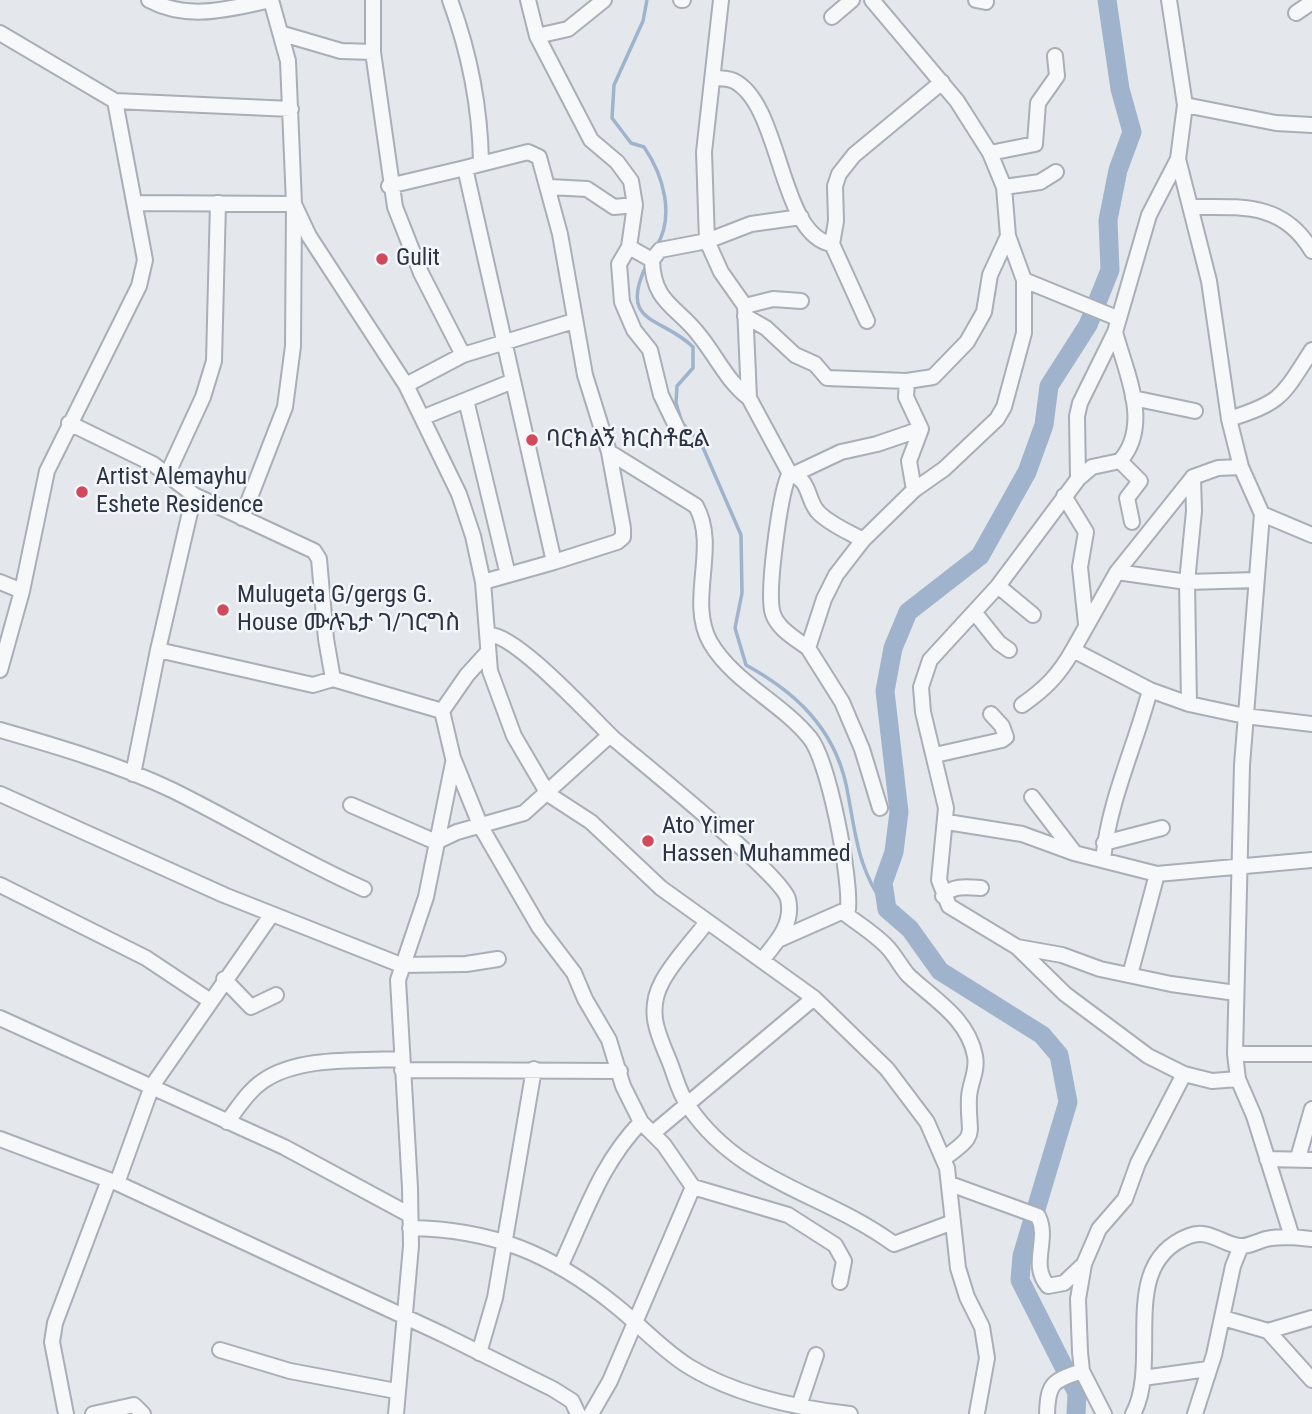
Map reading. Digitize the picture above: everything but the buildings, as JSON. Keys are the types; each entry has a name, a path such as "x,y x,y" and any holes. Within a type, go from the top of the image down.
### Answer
{"street":[{"path":"149,0 181,12 210,12 271,0 283,34 288,61 294,204 293,346 285,407 242,518"},
{"path":"373,0 373,52 389,186 421,273 463,355"},
{"path":"450,0 469,54 481,130 481,162"},
{"path":"528,0 537,36 591,140 617,162 631,181 640,253 663,299 699,333 730,383 749,398 790,474 801,478 813,505 821,515 863,540"},
{"path":"537,36 568,29 604,0"},
{"path":"721,0 704,152 707,241 721,272 745,311 795,355 815,364 827,378 927,380 937,374 967,342 984,312 989,275 1008,236"},
{"path":"832,17 852,0"},
{"path":"808,648 824,599 836,575 863,540 914,490 975,443 1004,407 1024,333 1024,280 1008,236 1004,187 990,153 942,82 872,0"},
{"path":"1078,479 1077,416 1080,402 1116,325 1149,215 1178,159 1185,105 1169,0"},
{"path":"1296,13 1312,2"},
{"path":"0,33 115,102 291,109"},
{"path":"283,34 341,51 373,52"},
{"path":"990,153 1035,144 1038,103 1057,76 1055,56"},
{"path":"713,78 732,80 750,96 765,122 802,217 821,242 832,244"},
{"path":"867,321 832,244 836,221 835,186 839,174 854,155 942,82"},
{"path":"0,670 22,591 43,485 69,423 143,274 145,260 115,102"},
{"path":"1185,105 1276,123 1312,125"},
{"path":"389,186 481,162 534,153 539,157 550,187 584,375 609,452 623,537 586,554 483,582"},
{"path":"1178,159 1209,281 1229,419 1241,467 1262,513 1245,716 1235,1054 1238,1079 1254,1116 1293,1237"},
{"path":"465,168 554,562"},
{"path":"1004,187 1040,182 1056,172"},
{"path":"550,187 587,190 614,207 635,205"},
{"path":"167,475 203,397 214,361 218,202"},
{"path":"135,203 294,204"},
{"path":"294,204 309,236 424,417 459,494 474,536 483,582 489,635 487,653 498,698 514,736 548,794 591,822 661,888 706,923 814,998 887,1069 927,1122 943,1158 950,1184 958,1268 967,1297 982,1327 987,1357 977,1414"},
{"path":"1191,207 1274,212 1304,237 1312,251"},
{"path":"677,428 661,395 650,350 634,330 622,302 619,264 640,253 707,241 751,224 802,217"},
{"path":"1024,280 1094,311 1116,325 1133,398 1136,426 1134,440 1120,461 1091,467 1078,479 998,586 930,660 924,673 921,687 923,712 944,793 947,822 939,880 943,896 949,906 961,916 1017,947 1065,994 1148,1056 1184,1074 1212,1081 1238,1079"},
{"path":"745,311 773,299 801,301"},
{"path":"745,311 749,398"},
{"path":"405,385 463,355 574,321"},
{"path":"1229,419 1269,406 1281,397 1312,350"},
{"path":"424,417 513,381"},
{"path":"907,381 906,397 921,429 909,461 914,490"},
{"path":"1133,398 1195,411"},
{"path":"466,400 508,575"},
{"path":"69,423 153,464 194,495 314,551 319,559 326,639 333,680"},
{"path":"790,474 803,473 841,452 877,444 921,429"},
{"path":"609,452 690,500 702,518 706,536 702,602 704,623 710,641 739,678 810,738 818,752 841,849 848,906 844,912 780,939"},
{"path":"1120,461 1140,481 1127,498 1132,522"},
{"path":"1022,705 1052,682 1116,572 1193,477 1218,468 1241,467"},
{"path":"790,474 785,484 775,547 771,605 780,626 808,648 842,702 862,749 880,808"},
{"path":"1189,704 1187,582 1194,511 1193,477"},
{"path":"133,774 194,495"},
{"path":"1064,496 1086,532 1080,566 1086,624"},
{"path":"1262,513 1312,535"},
{"path":"1116,572 1187,582 1256,580"},
{"path":"0,582 22,591"},
{"path":"998,586 1033,615"},
{"path":"975,613 999,643 1009,650"},
{"path":"489,635 497,634 508,640 610,735 753,859 785,892 789,912 787,926 762,960"},
{"path":"158,650 313,685 333,680 442,711"},
{"path":"1073,650 1150,690 1189,704 1245,716 1312,724"},
{"path":"487,653 467,675 442,711 453,758 481,827 539,927 574,973 585,999 609,1040 641,1122 653,1133 693,1186 765,1206 801,1222 835,1245 845,1268 840,1283"},
{"path":"1103,860 1104,843 1115,796 1140,732 1150,690"},
{"path":"935,755 1002,740 1006,737 1002,726 991,714"},
{"path":"0,730 88,756 172,790 323,871 364,889"},
{"path":"351,805 436,842 457,832 524,813 610,735"},
{"path":"396,1414 410,1221 398,980 401,965 410,952 426,897 448,797 453,758"},
{"path":"0,794 272,914 401,965 466,964 498,959"},
{"path":"1032,797 1074,853"},
{"path":"947,822 1022,834 1074,853 1157,874 1312,860"},
{"path":"1104,843 1163,828"},
{"path":"1130,975 1157,874"},
{"path":"0,885 146,958 209,1000"},
{"path":"943,896 948,890 981,888"},
{"path":"844,912 881,941 905,972 943,1003 958,1020 974,1049 976,1074 969,1107 971,1134 968,1140 943,1158"},
{"path":"66,1414 52,1342 55,1324 152,1086 209,1000 272,914"},
{"path":"706,923 662,982 652,1016 687,1105 709,1134 744,1164 859,1220 894,1244 953,1222"},
{"path":"1017,947 1062,955 1100,969 1236,993"},
{"path":"224,979 251,1007 276,995"},
{"path":"653,1133 814,998"},
{"path":"0,1018 332,1171 410,1221 504,1242 541,1254 561,1265 671,1353 710,1378 799,1406 850,1414"},
{"path":"1235,1054 1312,1054"},
{"path":"227,1122 252,1090 276,1074 319,1064 620,1071"},
{"path":"480,1353 495,1298 534,1069"},
{"path":"1104,1414 1077,1373 1078,1299 1084,1264 1099,1229 1125,1199 1138,1163 1184,1074"},
{"path":"1267,1159 1305,1159 1312,1109"},
{"path":"561,1265 599,1177 618,1146 641,1122"},
{"path":"0,1139 113,1182 403,1316 562,1395 572,1401 578,1414"},
{"path":"950,1184 1038,1216 1042,1237 1039,1272 1048,1286 1064,1283 1084,1264"},
{"path":"592,1414 610,1381 693,1186"},
{"path":"1133,1414 1143,1378 1146,1292 1150,1276 1166,1250 1191,1235 1215,1235 1241,1246 1269,1238 1312,1239"},
{"path":"1195,1414 1223,1318 1233,1266 1241,1246"},
{"path":"1223,1318 1268,1331 1312,1380"},
{"path":"1268,1331 1312,1318"},
{"path":"220,1350 290,1371 396,1391"},
{"path":"799,1406 816,1355"},
{"path":"1143,1378 1208,1369"},
{"path":"1047,1414 1050,1388 1055,1381 1077,1373"},
{"path":"93,1414 134,1405 143,1414"}],"waterway":[{"path":"647,0 643,21 614,85 612,118 631,143 644,147 662,183 665,223 656,247"},
{"path":"1076,1414 1077,1393 1020,1280 1022,1256 1068,1102 1059,1055 1042,1035 940,971 910,929 887,909 883,883 894,852 899,812 885,691 893,648 908,612 980,556 1027,472 1044,425 1049,386 1088,325 1110,270 1108,220 1118,170 1132,132 1120,89 1107,0"},
{"path":"647,264 639,284 637,298 640,309 647,317 693,347 693,368 677,386 676,403 682,423 701,443 741,535 742,593 735,628 746,665 796,699 822,728 832,745 846,784 863,864 887,909"}],"place":[{"name":"Gulit","path":"382,259"},
{"name":"ባርክልኝ ክርስቶፎል","path":"532,440"},
{"name":"Artist Alemayhu Eshete Residence","path":"82,492"},
{"name":"Mulugeta G/gergs G. House ሙሉጌታ ገ/ገርግስ","path":"223,610"},
{"name":"Ato Yimer Hassen Muhammed","path":"648,841"}]}
